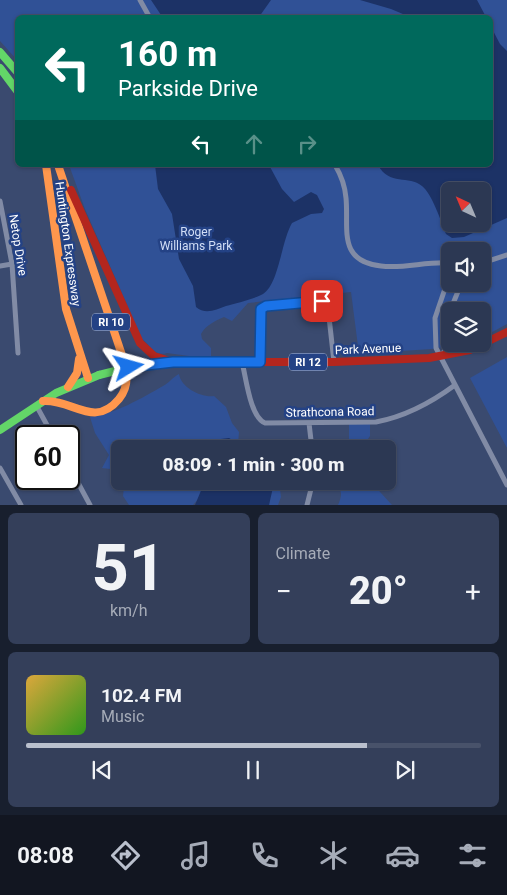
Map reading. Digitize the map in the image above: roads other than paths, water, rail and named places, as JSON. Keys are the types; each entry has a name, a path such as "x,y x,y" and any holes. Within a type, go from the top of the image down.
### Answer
{"main road":[{"path":"0,52 15,70"},
{"path":"0,68 15,88"},
{"name":"Huntington Expressway","path":"46,167 64,303 88,378"},
{"path":"61,167 140,343 154,356 173,362"},
{"name":"RI 10","path":"43,401 56,400 77,411 99,412 112,406 120,398 127,377 124,361 61,167"},
{"name":"Park Avenue","path":"0,430 36,405 68,387 88,378 139,365 173,362 334,362 442,357 476,348 507,332"},
{"path":"68,387 78,370 79,354"}],"street":[{"path":"140,0 148,15"},
{"path":"336,167 344,183 346,196 347,241 357,257 368,263 383,266 441,263"},
{"name":"Netop Drive","path":"0,201 12,264 18,353"},
{"path":"491,260 507,255"},
{"path":"0,266 12,264"},
{"path":"443,292 434,318 436,348 507,485"},
{"path":"442,357 446,347 448,316 458,292"},
{"path":"260,362 261,309 266,306 324,301 328,308 334,362"},
{"name":"Strathcona Road","path":"242,362 254,413 259,420 309,423 389,420 444,393 455,385"},
{"path":"36,405 47,425"},
{"path":"309,423 311,440"},
{"path":"0,468 21,505"},
{"path":"80,486 90,505"},
{"path":"307,505 311,490"}],"park label":[{"name":"Roger Williams Park","path":"196,239"}]}
